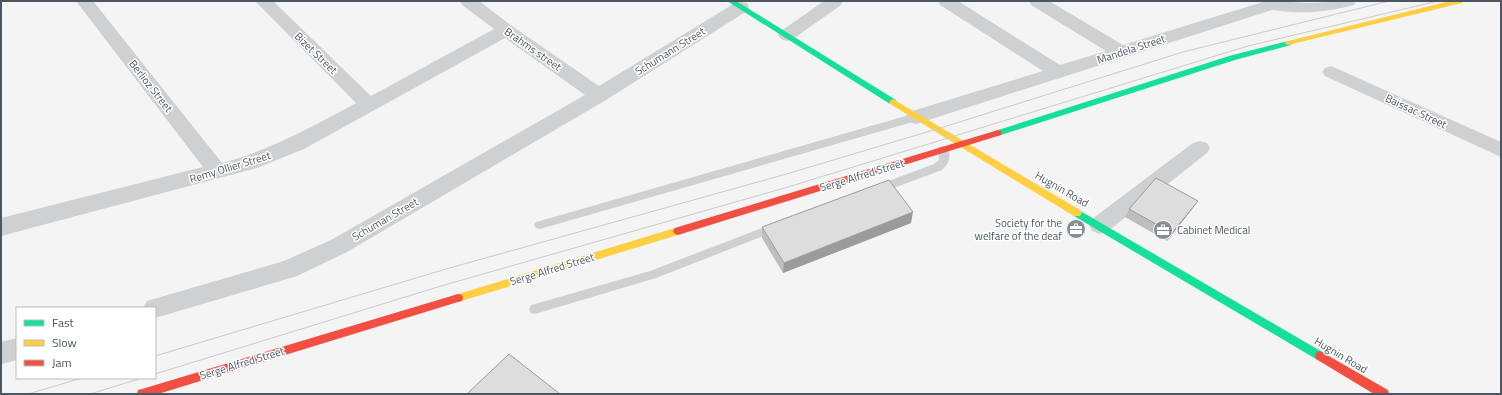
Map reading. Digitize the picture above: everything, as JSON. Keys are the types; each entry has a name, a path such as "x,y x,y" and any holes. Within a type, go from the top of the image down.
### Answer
{"street":[{"name":"Berlioz Street","path":"84,1 218,172"},
{"name":"Bizet Street","path":"263,1 369,104"},
{"name":"Brahms street","path":"468,1 506,30 599,94"},
{"path":"787,35 836,1"},
{"path":"946,1 1058,72"},
{"path":"1037,1 1121,52"},
{"name":"Mandela Street","path":"916,117 1121,52 1271,2 1304,9 1327,7 1348,1"},
{"name":"Serge Alfred Street","path":"142,394 943,150 1232,58 1334,31 1459,1"},
{"name":"Hugnin Road","path":"736,4 916,117 1384,394"},
{"name":"Schumann Street","path":"599,94 736,4"},
{"name":"Remy Ollier Street","path":"1,227 250,163 297,144 506,30"},
{"name":"Baissac Street","path":"1331,72 1501,150"},
{"name":"Schuman Street","path":"156,308 289,269 339,246 599,94"},
{"path":"1100,225 1200,148"},
{"path":"1,353 16,349"}],"lane":[{"path":"540,225 916,117"},
{"path":"872,192 938,167 946,158 943,150"},
{"path":"535,310 652,275 783,224"}],"building":[{"path":"1156,178 1198,201 1172,233 1129,209"},
{"path":"889,180 913,212 784,263 762,227"},
{"path":"509,354 560,394 468,393"}],"tram line":[{"path":"156,356 446,269 783,175 937,129 1183,52 1389,1"},
{"path":"156,374 441,286 788,187 1248,46 1438,1"},
{"path":"28,394 79,379"},
{"path":"90,394 139,379"}],"traffic: fast":[{"path":"731,1 893,102"},
{"path":"998,133 1232,58 1288,43"},
{"path":"1077,213 1320,356"}],"traffic: slow":[{"path":"1288,43 1459,1"},
{"path":"893,102 1077,213"},
{"path":"458,298 678,231"}],"traffic: jam":[{"path":"678,231 998,133"},
{"path":"142,394 458,298"},
{"path":"1320,356 1384,394"}],"place":[{"name":"Society for the welfare of the deaf","path":"1076,229"},
{"name":"Cabinet Medical","path":"1163,230"}]}
